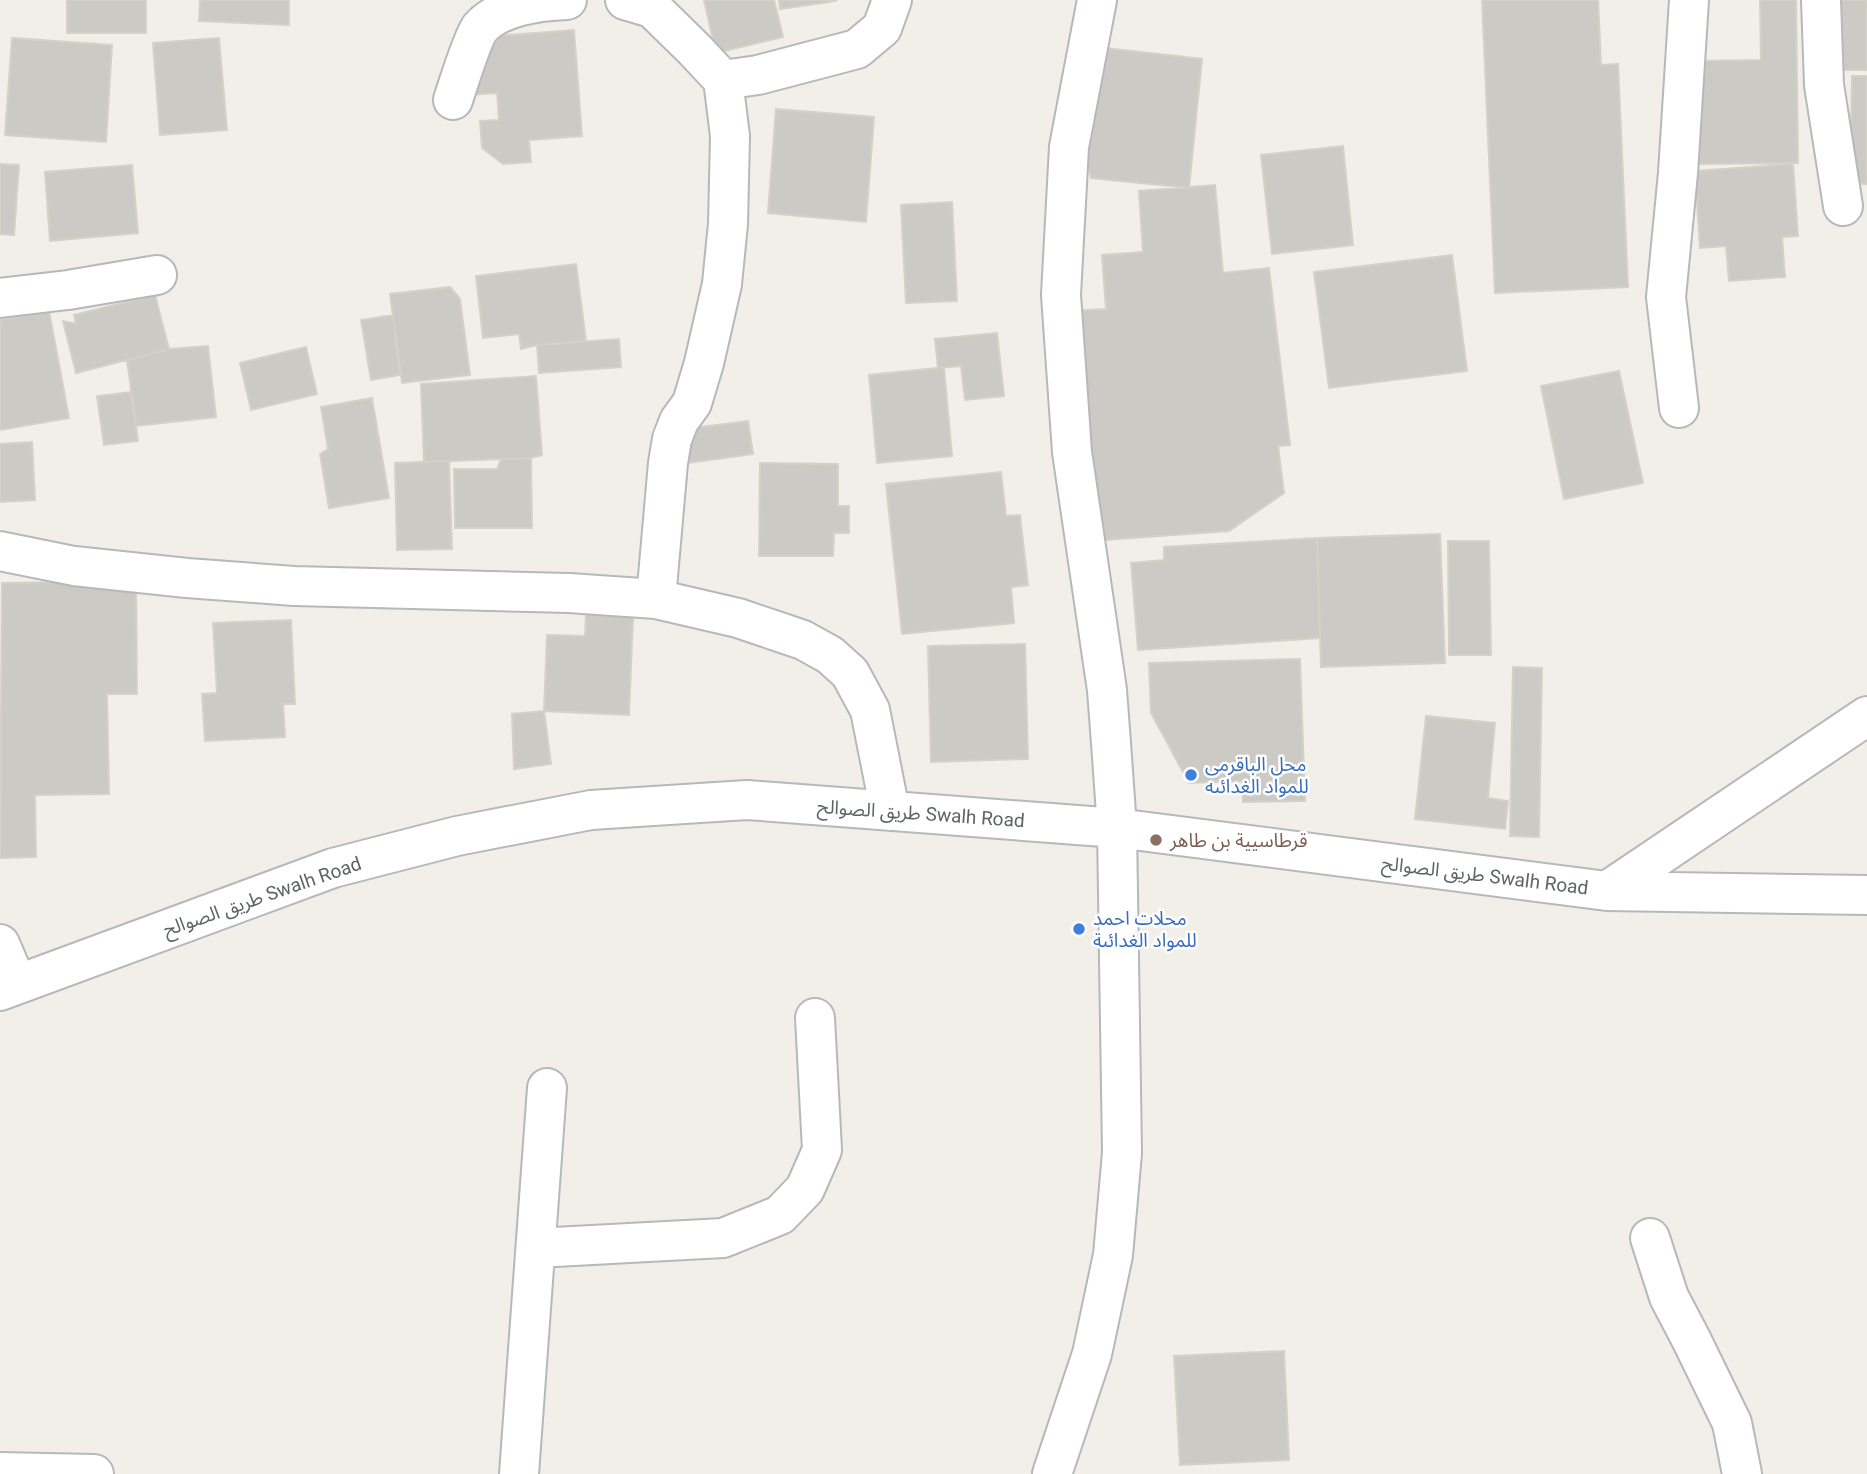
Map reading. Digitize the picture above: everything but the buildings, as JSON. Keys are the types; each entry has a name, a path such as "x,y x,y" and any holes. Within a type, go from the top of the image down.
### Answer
{"street":[{"path":"453,100 479,29 495,16 512,9 567,0"},
{"path":"625,0 652,8 723,80 730,136 728,224 722,284 692,403 679,421 672,439 656,599"},
{"path":"723,80 758,75 857,49 882,28 892,0"},
{"path":"1052,1474 1092,1354 1113,1255 1122,1153 1117,828 1107,690 1072,452 1060,295 1069,147 1097,0"},
{"path":"1679,408 1667,297 1689,0"},
{"path":"1821,0 1824,85 1843,206"},
{"path":"0,298 157,275"},
{"path":"0,551 74,566 294,586 569,593 656,599 738,618 803,640 830,655 850,673 870,710 890,811"},
{"path":"1606,891 1867,716"},
{"name":"طريق الصوالح Swalh Road","path":"8,987 333,868 457,836 591,810 747,800 1117,828 1606,891 1867,895"},
{"path":"0,944 8,987"},
{"path":"536,1248 723,1238 779,1215 805,1189 822,1150 815,1018"},
{"path":"519,1474 547,1088"},
{"path":"1650,1238 1669,1297 1732,1423 1741,1474"},
{"path":"0,1472 94,1474"}],"place":[{"name":"محل الباقرمى للمواد الغدائىه","path":"1191,775"},
{"name":"قرطاسيية بن طاهر","path":"1156,840"},
{"name":"محلات احمد للمواد الغدائىة","path":"1079,929"}]}
